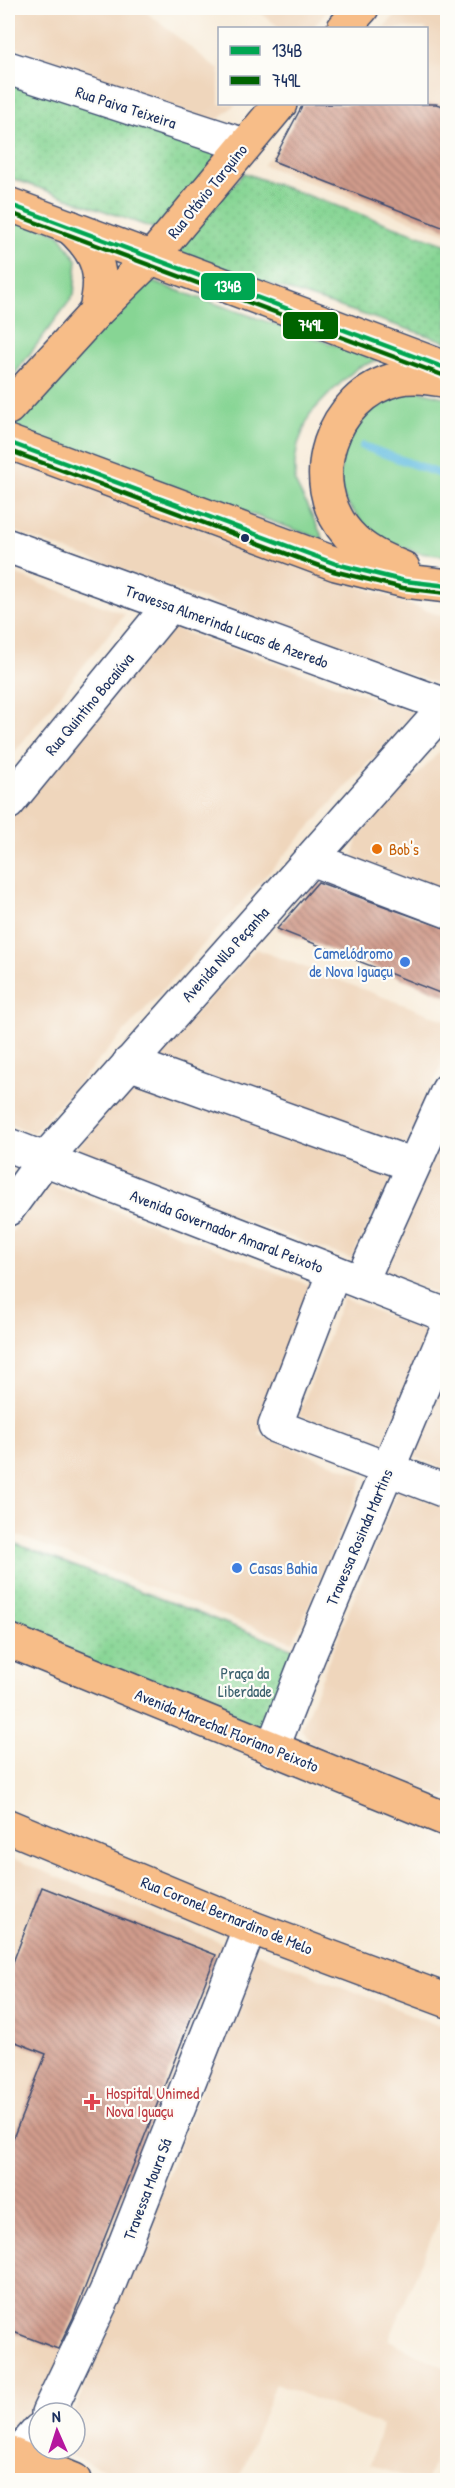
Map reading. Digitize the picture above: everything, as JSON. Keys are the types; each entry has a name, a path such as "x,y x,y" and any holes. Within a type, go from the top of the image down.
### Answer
{"main road":[{"path":"345,27 362,8"},
{"name":"Rua Otávio Tarquino","path":"8,408 95,313 152,257 279,105"},
{"path":"8,204 447,369"},
{"path":"68,226 86,243 99,267 100,287 95,313"},
{"path":"447,381 420,377 396,379 361,396 333,431 327,453 326,475 334,511 343,528 357,543 386,561 447,584"},
{"path":"8,442 336,564 405,581 447,584"},
{"name":"Avenida Marechal Floriano Peixoto","path":"8,1640 447,1820"},
{"name":"Rua Coronel Bernardino de Melo","path":"8,1826 250,1927 447,2001"},
{"path":"10,2460 74,2481"}],"street":[{"name":"Rua Paiva Teixeira","path":"8,68 244,145"},
{"name":"Travessa Almerinda Lucas de Azeredo","path":"8,546 447,705"},
{"name":"Rua Quintino Bocaiúva","path":"8,803 170,605"},
{"name":"Avenida Nilo Peçanha","path":"8,1209 44,1160 447,705"},
{"path":"311,859 447,911"},
{"path":"129,1063 413,1166"},
{"path":"447,1090 413,1166 348,1277 275,1426 447,1492"},
{"name":"Avenida Governador Amaral Peixoto","path":"8,1145 447,1316"},
{"name":"Travessa Rosinda Martins","path":"272,1749 305,1664 447,1327"},
{"name":"Travessa Moura Sá","path":"54,2401 106,2292 250,1927"},
{"path":"10,2460 27,2442"}],"shaded area":[{"path":"8,8 141,8 218,69 218,105 235,105 215,122 8,44"},
{"path":"255,8 330,8 313,27 279,27"},
{"path":"402,8 429,8 447,14 447,234 263,165 316,105 428,105 428,27 384,27"},
{"path":"8,457 447,618 447,668 435,683 8,529"},
{"path":"8,572 125,614 8,760"},
{"path":"169,627 414,712 33,1133 8,1123 8,821"},
{"path":"447,744 447,902 361,869 354,854 358,837"},
{"path":"256,949 447,1021 447,1053 406,1148 156,1057"},
{"path":"134,1080 395,1172 351,1259 70,1156"},
{"path":"447,1122 448,1297 447,1298 376,1269"},
{"path":"45,1183 319,1289 259,1435 364,1476 293,1642 8,1532 8,1237"},
{"path":"343,1298 429,1333 383,1446 299,1415"},
{"path":"447,1369 447,1469 412,1456"},
{"path":"398,1490 447,1508 448,1661 441,1678 447,1680 447,1798 313,1745 301,1729"},
{"name":"Hospital Unimed Nova Iguaçu","path":"8,1857 227,1945 48,2401 27,2401 27,2445 8,2436"},
{"path":"255,1952 447,2029 447,2200 389,2340 447,2369 447,2426 427,2480 415,2480 370,2465 382,2426 276,2383 239,2480 131,2480 84,2461 87,2461 87,2401 79,2401"}],"green space":[{"path":"8,77 232,148 167,233 8,177"},
{"path":"244,173 447,245 447,342 172,252"},
{"path":"8,214 59,234 77,260 74,295 8,383"},
{"path":"147,280 378,360 357,368 310,414 298,444 295,482 324,540 8,428 8,424"},
{"path":"417,390 447,398 447,556 419,553 374,537 346,502 338,484 347,427 366,407"},
{"name":"Praça da Liberdade","path":"8,1541 309,1655 271,1744 8,1636"}],"building":[{"path":"436,104 447,107 447,229 273,161 302,105"},
{"name":"Camelódromo de Nova Iguaçu","path":"318,882 447,929 447,996 277,929"},
{"name":"Hospital Unimed Nova Iguaçu","path":"42,1887 216,1955 73,2318 58,2349 8,2330 8,2151 46,2054 8,2039 8,1975"}],"waterway":[{"path":"363,446 448,477"}],"transit line":[{"name":"134B","path":"8,204 448,369"},
{"name":"749L","path":"8,212 445,376"},
{"name":"134B","path":"8,442 336,564 405,581 448,586"},
{"name":"749L","path":"8,450 333,571 403,588 447,593"}],"place":[{"name":"Bob's","path":"377,849"},
{"name":"Camelódromo de Nova Iguaçu","path":"405,962"},
{"name":"Casas Bahia","path":"237,1568"},
{"name":"Hospital Unimed Nova Iguaçu","path":"92,2102"}]}
